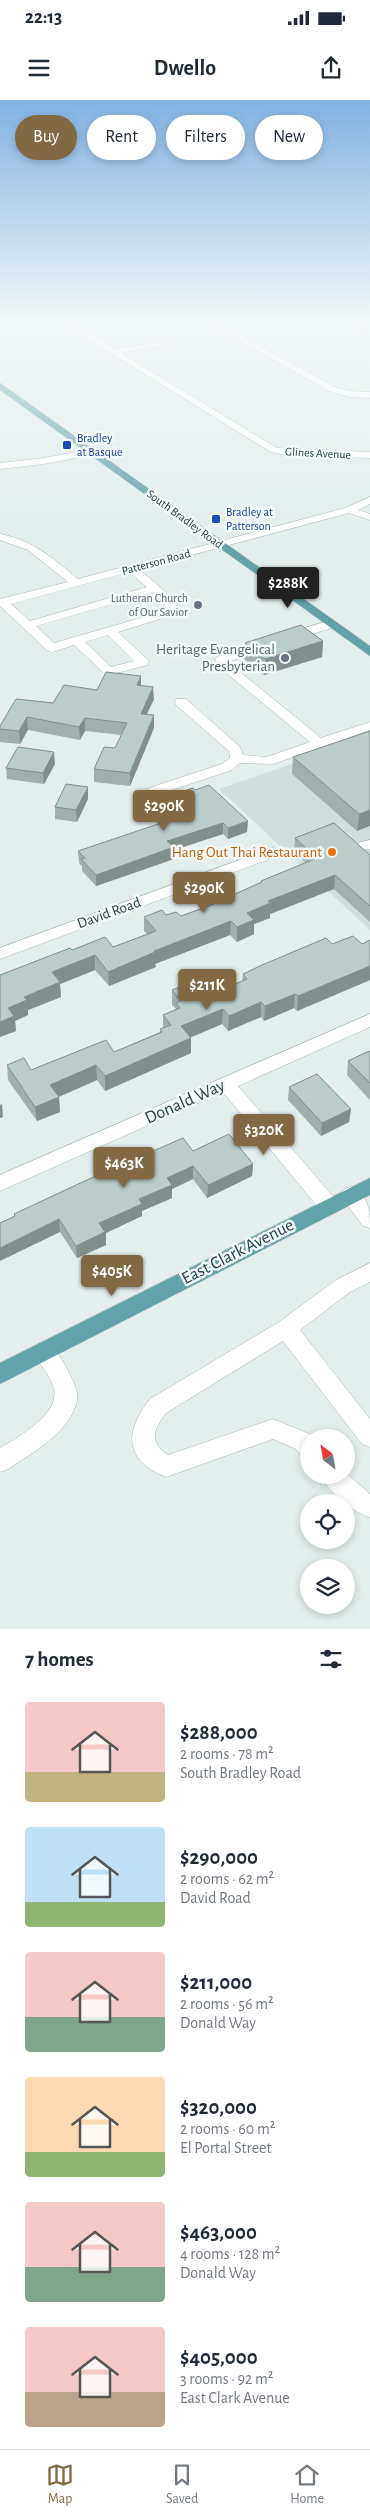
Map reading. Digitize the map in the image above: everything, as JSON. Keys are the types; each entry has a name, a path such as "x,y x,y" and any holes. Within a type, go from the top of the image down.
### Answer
{"main road":[{"name":"South Bradley Road","path":"8,391 99,452 227,543 370,640"},
{"name":"South Bradley Road","path":"19,391 99,452"},
{"name":"South Bradley Road","path":"227,543 370,652"},
{"name":"East Clark Avenue","path":"0,1374 370,1186"}],"street":[{"name":"Glines Avenue","path":"178,391 274,450 370,455"},
{"path":"340,391 370,395"},
{"path":"0,466 44,462 99,452"},
{"name":"Patterson Road","path":"2,603 349,510 370,500"},
{"path":"349,510 370,517"},
{"path":"0,537 22,542 33,547 76,583"},
{"path":"2,603 52,648 162,615 172,603 131,568"},
{"path":"27,625 156,588"},
{"path":"319,743 223,664 221,660 331,624"},
{"path":"77,641 109,672 143,662 109,630"},
{"path":"181,702 235,750 237,759"},
{"path":"154,791 227,767 237,759 268,761 370,726"},
{"name":"David Road","path":"0,954 275,852"},
{"name":"Donald Way","path":"0,1183 370,1020"},
{"path":"226,1084 329,1206"},
{"path":"350,1196 370,1220"},
{"path":"300,1440 273,1429 166,1466 151,1458 141,1437 145,1422 158,1406 286,1328 343,1286 370,1272"},
{"path":"286,1328 370,1437"},
{"path":"0,1461 51,1426 64,1409 66,1390 44,1352"},
{"path":"342,1484 366,1505 370,1506"}],"shaded area":[{"path":"370,737 370,930 219,789"}],"building":[{"path":"301,625 323,641 265,659 245,643"},
{"path":"106,672 141,676 137,685 153,687 141,714 154,715 130,773 94,769 104,747 115,748 127,723 85,718 79,727 27,717 19,731 0,729 16,699 53,703 64,685 97,690"},
{"path":"370,731 370,810 359,814 293,757"},
{"path":"18,747 54,752 43,773 6,768"},
{"path":"66,784 88,787 76,810 55,807"},
{"path":"209,785 248,821 228,828 223,823 167,841 174,847 96,875 81,859 85,858 78,851 188,814 186,812 195,809 178,793"},
{"path":"334,823 370,855 370,906 335,875 268,901 270,903 247,913 254,920 237,927 231,921 154,951 108,972 95,955 52,972 60,982 24,997 27,1000 8,1008 14,1016 0,1022 0,975 70,948 72,950 105,937 113,947 156,931 144,917 162,910 166,915 176,912 181,916 214,904 204,894 226,885 235,894 317,858 295,838"},
{"path":"353,936 362,944 370,940 370,966 298,996 295,994 265,1006 261,1002 229,1016 223,1009 181,1026 191,1038 105,1076 96,1065 50,1085 59,1097 35,1107 7,1065 24,1058 31,1070 106,1040 114,1052 162,1032 160,1029 171,1025 163,1015 180,1008 176,1003 181,1001 172,990 185,985 198,1000 247,979 243,974 326,938 332,944"},
{"path":"370,1052 370,1083 348,1061"},
{"path":"317,1074 351,1109 322,1123 289,1087"},
{"path":"229,1134 253,1164 208,1185 193,1166 167,1178 172,1185 139,1199 142,1204 99,1223 105,1232 76,1246 59,1219 0,1248 0,1223 15,1216 14,1214 183,1138 193,1151"}],"place":[{"name":"Bradley at Basque","path":"67,445"},
{"name":"Bradley at Patterson","path":"216,519"},
{"name":"Lutheran Church of Our Savior","path":"198,605"},
{"name":"Heritage Evangelical Presbyterian","path":"285,658"},
{"name":"Hang Out Thai Restaurant","path":"332,852"}]}
